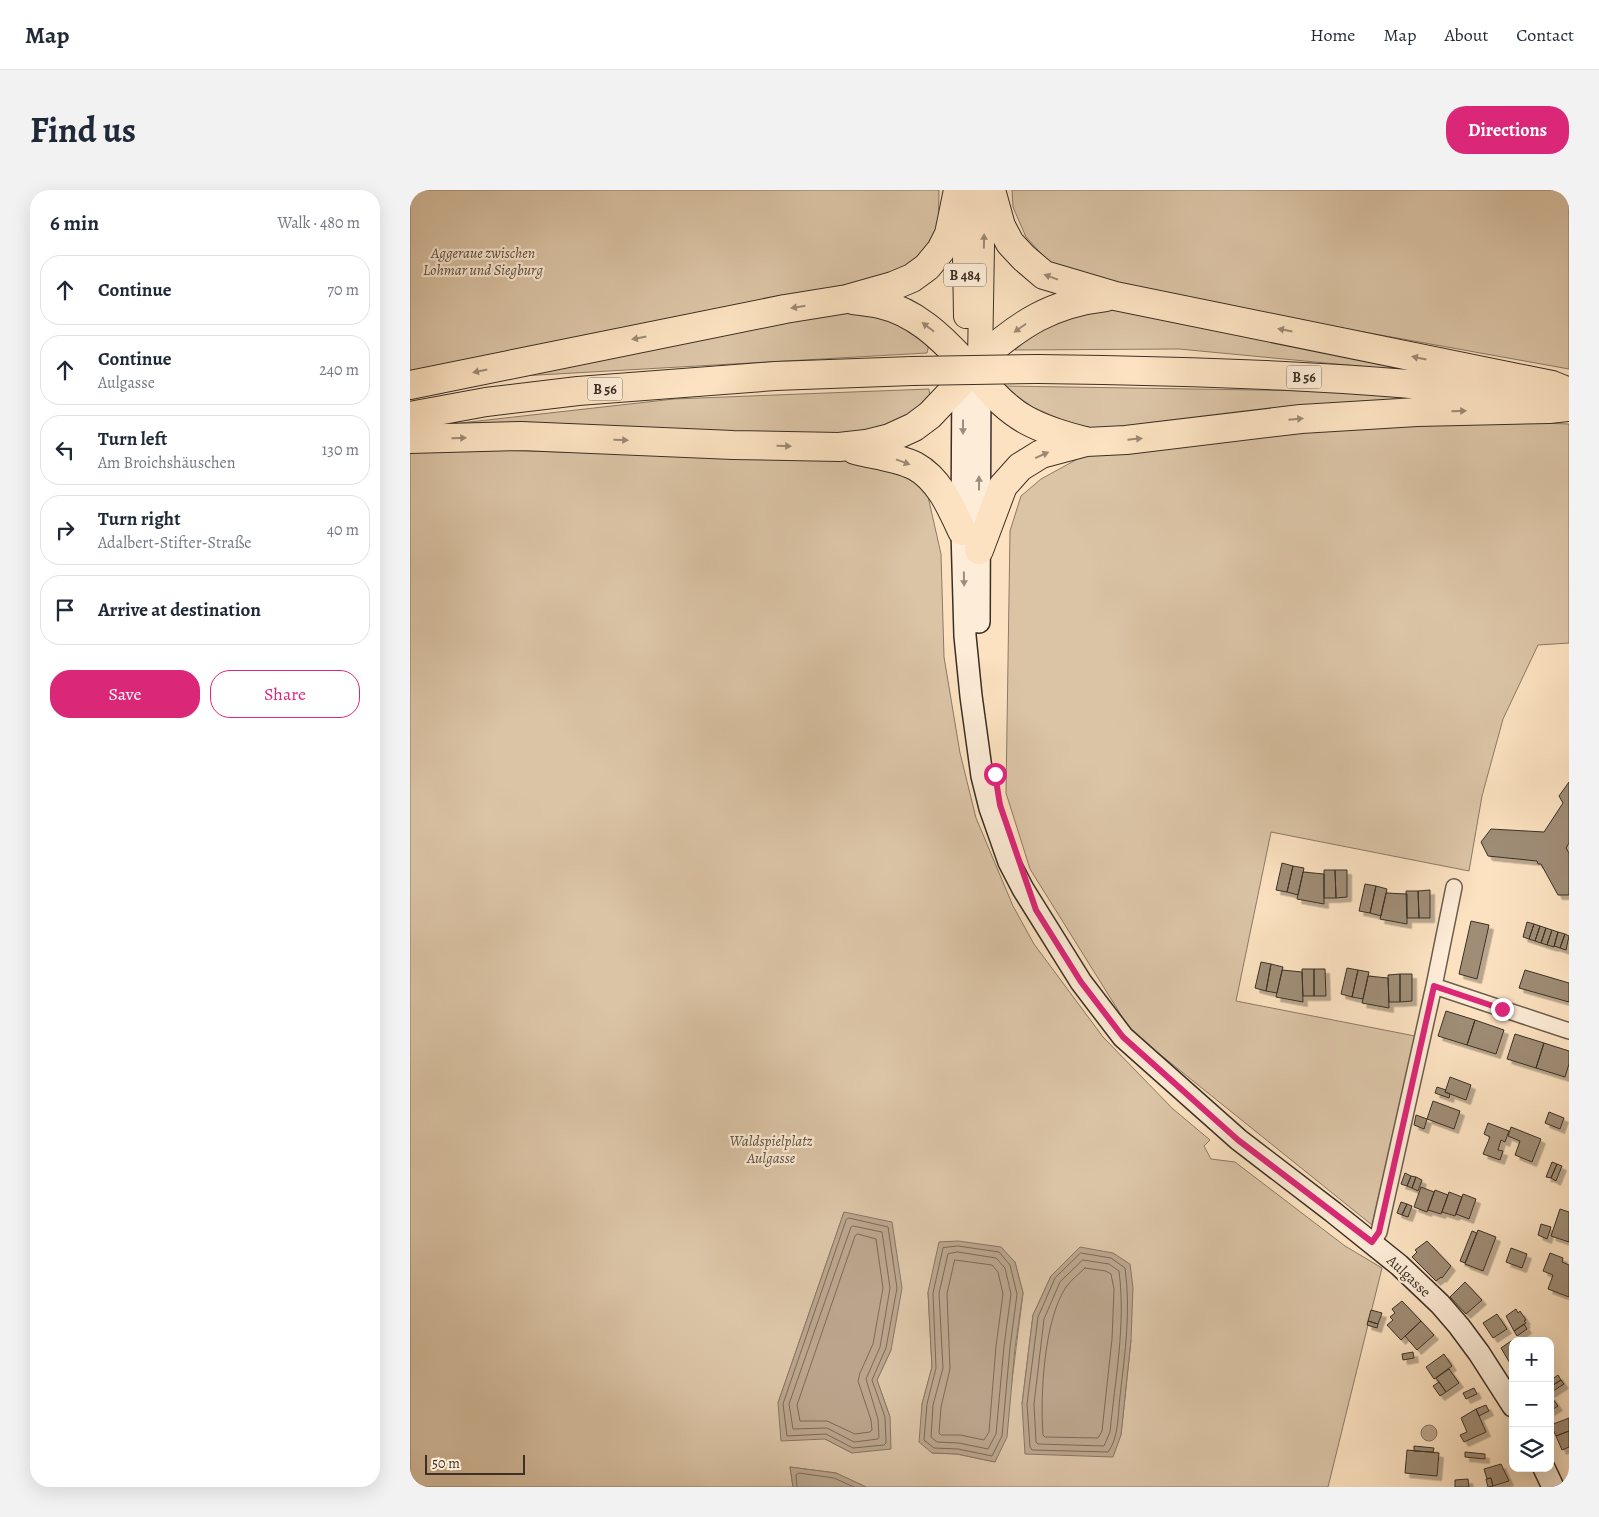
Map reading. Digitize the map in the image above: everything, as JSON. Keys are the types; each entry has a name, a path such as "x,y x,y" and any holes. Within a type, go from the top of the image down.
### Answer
{"highway":[{"path":"410,385 785,309 847,299 893,286 912,278 927,267 941,250 949,234 958,190"},
{"path":"992,190 1001,226 1010,243 1044,275 1115,296 1552,385 1569,392"},
{"path":"410,439 521,436 733,445 839,447 866,444 890,438 914,427 930,415 999,343 1036,317 1062,305 1115,296"},
{"path":"847,299 881,304 916,319 939,335 996,398 1024,420 1054,433 1086,442"},
{"name":"B 56","path":"410,416 486,402 578,391 775,376 1038,369 1324,377 1475,389 1569,400"},
{"name":"B 56","path":"410,406 486,402"},
{"path":"839,447 898,460 916,467 941,490 971,540 1003,486 1020,467 1041,454 1086,442 1126,440 1301,419 1417,412 1569,407"}],"main road":[{"name":"B 484","path":"964,190 967,306 972,370"},
{"name":"B 484","path":"972,370 984,237 983,190"},
{"name":"Aulgasse","path":"972,370 971,540 965,636 976,740 982,776 990,808 1009,862 1023,889 1081,982 1123,1037 1238,1140 1400,1265 1460,1326 1509,1400"},
{"path":"1546,1472 1553,1487"}],"street":[{"path":"1372,1242 1379,1232 1454,887"},
{"path":"1434,986 1569,1031"}],"green space":[{"name":"Aggeraue zwischen Lohmar und Siegburg","path":"410,190 939,190 938,241 922,263 864,281 410,374"},
{"path":"1012,190 1569,190 1569,369 1125,289 1049,262 1026,237 1013,207"},
{"path":"837,309 895,320 931,336 927,353 503,377"},
{"path":"1127,309 1462,376 1179,349 1015,350 1040,328 1079,312"},
{"path":"1003,386 1320,391 1481,401 1083,429 1021,402"},
{"path":"929,389 931,404 905,422 842,439 434,426 674,399"},
{"path":"1419,419 1569,424 1569,643 1538,645 1503,719 1482,796 1469,871 1271,832 1236,1001 1415,1036 1372,1225 1131,1031 1030,869 1006,793 1010,531 1021,496 1041,479 1083,456"},
{"name":"Waldspielplatz Aulgasse","path":"410,449 841,460 881,465 903,472 927,492 941,554 944,657 960,753 976,818 1013,906 1034,944 1103,1037 1173,1109 1210,1140 1204,1146 1211,1159 1235,1162 1345,1246 1382,1268 1328,1487 866,1487 836,1473 790,1467 793,1487 410,1487","holes":["844,1212 891,1350 877,1380 890,1417 852,1453 825,1439 778,1403","1015,1262 1023,1293 1011,1388 995,1462 957,1454 932,1453 922,1404 932,1367 928,1292","1051,1276 1131,1340 1121,1435 1022,1404 1033,1315"]}],"water":[{"path":"844,1212 892,1222 902,1288 891,1350 877,1380 890,1417 891,1449 852,1453 825,1439 781,1441 778,1403"},
{"path":"958,1241 1001,1247 1015,1262 1023,1293 1015,1348 1007,1437 995,1462 957,1454 932,1453 919,1442 922,1404 932,1367 928,1292 939,1242"},
{"path":"1080,1247 1113,1253 1130,1264 1133,1288 1131,1340 1121,1435 1113,1457 1025,1454 1022,1404 1033,1315 1051,1276"},
{"path":"1429,1425 1435,1427 1437,1433 1435,1439 1429,1441 1423,1439 1421,1433 1423,1427"},
{"path":"790,1467 836,1473 866,1487 793,1487"}],"building":[{"path":"1569,782 1569,843 1566,848 1569,853 1569,895 1558,895 1541,864 1538,864 1537,861 1488,856 1481,842 1491,829 1544,832 1563,803 1559,796"},
{"path":"1282,863 1293,866 1287,892 1276,890"},
{"path":"1293,866 1304,868 1298,895 1287,892"},
{"path":"1324,870 1335,870 1336,898 1324,898"},
{"path":"1335,870 1347,870 1347,897 1336,898"},
{"path":"1303,872 1324,874 1324,904 1297,899"},
{"path":"1365,884 1376,886 1370,913 1359,911"},
{"path":"1376,886 1387,889 1381,916 1370,913"},
{"path":"1430,890 1430,918 1419,918 1418,891"},
{"path":"1406,891 1418,891 1419,918 1407,918"},
{"path":"1386,893 1407,894 1407,924 1380,919"},
{"path":"1471,921 1489,925 1477,979 1459,974"},
{"path":"1527,922 1534,924 1529,939 1523,937"},
{"path":"1534,924 1540,926 1535,941 1529,939"},
{"path":"1540,926 1546,928 1541,943 1535,941"},
{"path":"1546,928 1552,930 1547,945 1541,943"},
{"path":"1552,930 1558,932 1554,947 1547,945"},
{"path":"1558,932 1565,934 1560,948 1554,946"},
{"path":"1565,934 1569,936 1566,950 1560,948"},
{"path":"1261,962 1271,964 1266,991 1255,988"},
{"path":"1271,964 1283,967 1277,993 1266,991"},
{"path":"1347,968 1358,970 1352,997 1341,994"},
{"path":"1302,969 1314,969 1314,996 1303,996"},
{"path":"1314,969 1325,969 1326,996 1314,996"},
{"path":"1282,970 1302,972 1303,1002 1276,997"},
{"path":"1358,970 1369,972 1363,999 1352,997"},
{"path":"1525,970 1569,983 1569,1002 1519,988"},
{"path":"1400,974 1412,974 1412,1001 1400,1002"},
{"path":"1400,974 1400,1002 1389,1002 1388,975"},
{"path":"1368,976 1388,978 1389,1008 1362,1003"},
{"path":"1446,1011 1475,1020 1467,1045 1438,1036"},
{"path":"1475,1020 1504,1030 1496,1054 1467,1045"},
{"path":"1515,1034 1544,1043 1536,1068 1507,1059"},
{"path":"1544,1043 1569,1051 1569,1064 1565,1077 1536,1068"},
{"path":"1450,1077 1471,1085 1466,1100 1445,1092"},
{"path":"1437,1087 1446,1090 1445,1092 1450,1094 1449,1098 1435,1093"},
{"path":"1433,1101 1460,1111 1454,1129 1427,1119"},
{"path":"1549,1112 1564,1118 1560,1129 1545,1123"},
{"path":"1416,1115 1427,1119 1424,1129 1414,1125"},
{"path":"1488,1123 1509,1131 1505,1142 1501,1140 1498,1150 1503,1151 1500,1160 1483,1154 1490,1137 1484,1134"},
{"path":"1511,1127 1541,1139 1532,1162 1515,1155 1520,1141 1508,1136"},
{"path":"1552,1162 1557,1164 1551,1178 1546,1177"},
{"path":"1557,1164 1562,1166 1556,1181 1551,1178"},
{"path":"1405,1173 1411,1176 1407,1186 1401,1184"},
{"path":"1411,1176 1416,1177 1412,1188 1407,1186"},
{"path":"1416,1177 1422,1180 1418,1191 1412,1188"},
{"path":"1421,1187 1434,1192 1427,1212 1414,1207"},
{"path":"1435,1190 1448,1195 1441,1214 1428,1210"},
{"path":"1449,1192 1462,1197 1455,1216 1442,1212"},
{"path":"1463,1194 1476,1199 1469,1219 1456,1214"},
{"path":"1401,1202 1407,1204 1402,1215 1397,1213"},
{"path":"1407,1204 1412,1206 1408,1217 1402,1215"},
{"path":"1560,1209 1569,1212 1569,1242 1551,1236"},
{"path":"1541,1224 1551,1227 1547,1239 1538,1235"},
{"path":"1478,1230 1496,1237 1483,1271 1465,1264"},
{"path":"1472,1231 1477,1233 1465,1263 1460,1261"},
{"path":"1427,1241 1451,1266 1442,1278 1436,1281 1412,1257 1417,1252 1415,1250"},
{"path":"1511,1248 1527,1254 1522,1268 1506,1262"},
{"path":"1550,1253 1563,1258 1562,1262 1569,1265 1569,1297 1548,1289 1553,1275 1543,1271"},
{"path":"1465,1282 1482,1300 1466,1314 1450,1297"},
{"path":"1402,1301 1421,1321 1401,1340 1387,1325 1393,1320 1390,1317 1395,1313 1392,1309"},
{"path":"1516,1309 1518,1313 1520,1311 1526,1323 1514,1331 1506,1316"},
{"path":"1371,1310 1382,1313 1378,1324 1368,1321"},
{"path":"1497,1314 1507,1329 1493,1338 1483,1323"},
{"path":"1368,1321 1378,1324 1377,1328 1367,1325"},
{"path":"1421,1321 1434,1335 1417,1350 1405,1336"},
{"path":"1524,1324 1527,1329 1517,1336 1514,1331"},
{"path":"1509,1342 1509,1362 1501,1348"},
{"path":"1413,1352 1414,1358 1403,1360 1402,1354"},
{"path":"1444,1354 1452,1366 1434,1379 1426,1367"},
{"path":"1449,1369 1459,1383 1446,1392 1436,1378"},
{"path":"1558,1375 1561,1380 1554,1384 1554,1378"},
{"path":"1561,1380 1564,1384 1554,1390 1554,1384"},
{"path":"1439,1382 1446,1392 1440,1396 1433,1386"},
{"path":"1474,1388 1477,1394 1466,1399 1463,1393"},
{"path":"1554,1400 1558,1406 1554,1408"},
{"path":"1486,1405 1489,1411 1479,1416 1476,1409"},
{"path":"1476,1409 1486,1432 1464,1442 1460,1435 1467,1432 1461,1418"},
{"path":"1569,1418 1569,1431 1556,1436 1554,1424"},
{"path":"1569,1431 1569,1447 1562,1450 1556,1436"},
{"path":"1414,1446 1434,1448 1433,1452 1414,1451"},
{"path":"1407,1450 1439,1453 1437,1476 1405,1473"},
{"path":"1465,1452 1485,1454 1485,1459 1465,1457"},
{"path":"1501,1464 1509,1481 1493,1486 1491,1478 1487,1479 1484,1469"},
{"path":"1491,1478 1493,1486 1488,1487 1486,1479"},
{"path":"1468,1479 1469,1487 1455,1487 1455,1480"}],"route":[{"path":"995,774 1000,805 1036,910 1081,982 1123,1037 1238,1140 1372,1242 1379,1232 1434,986 1502,1009"}]}
